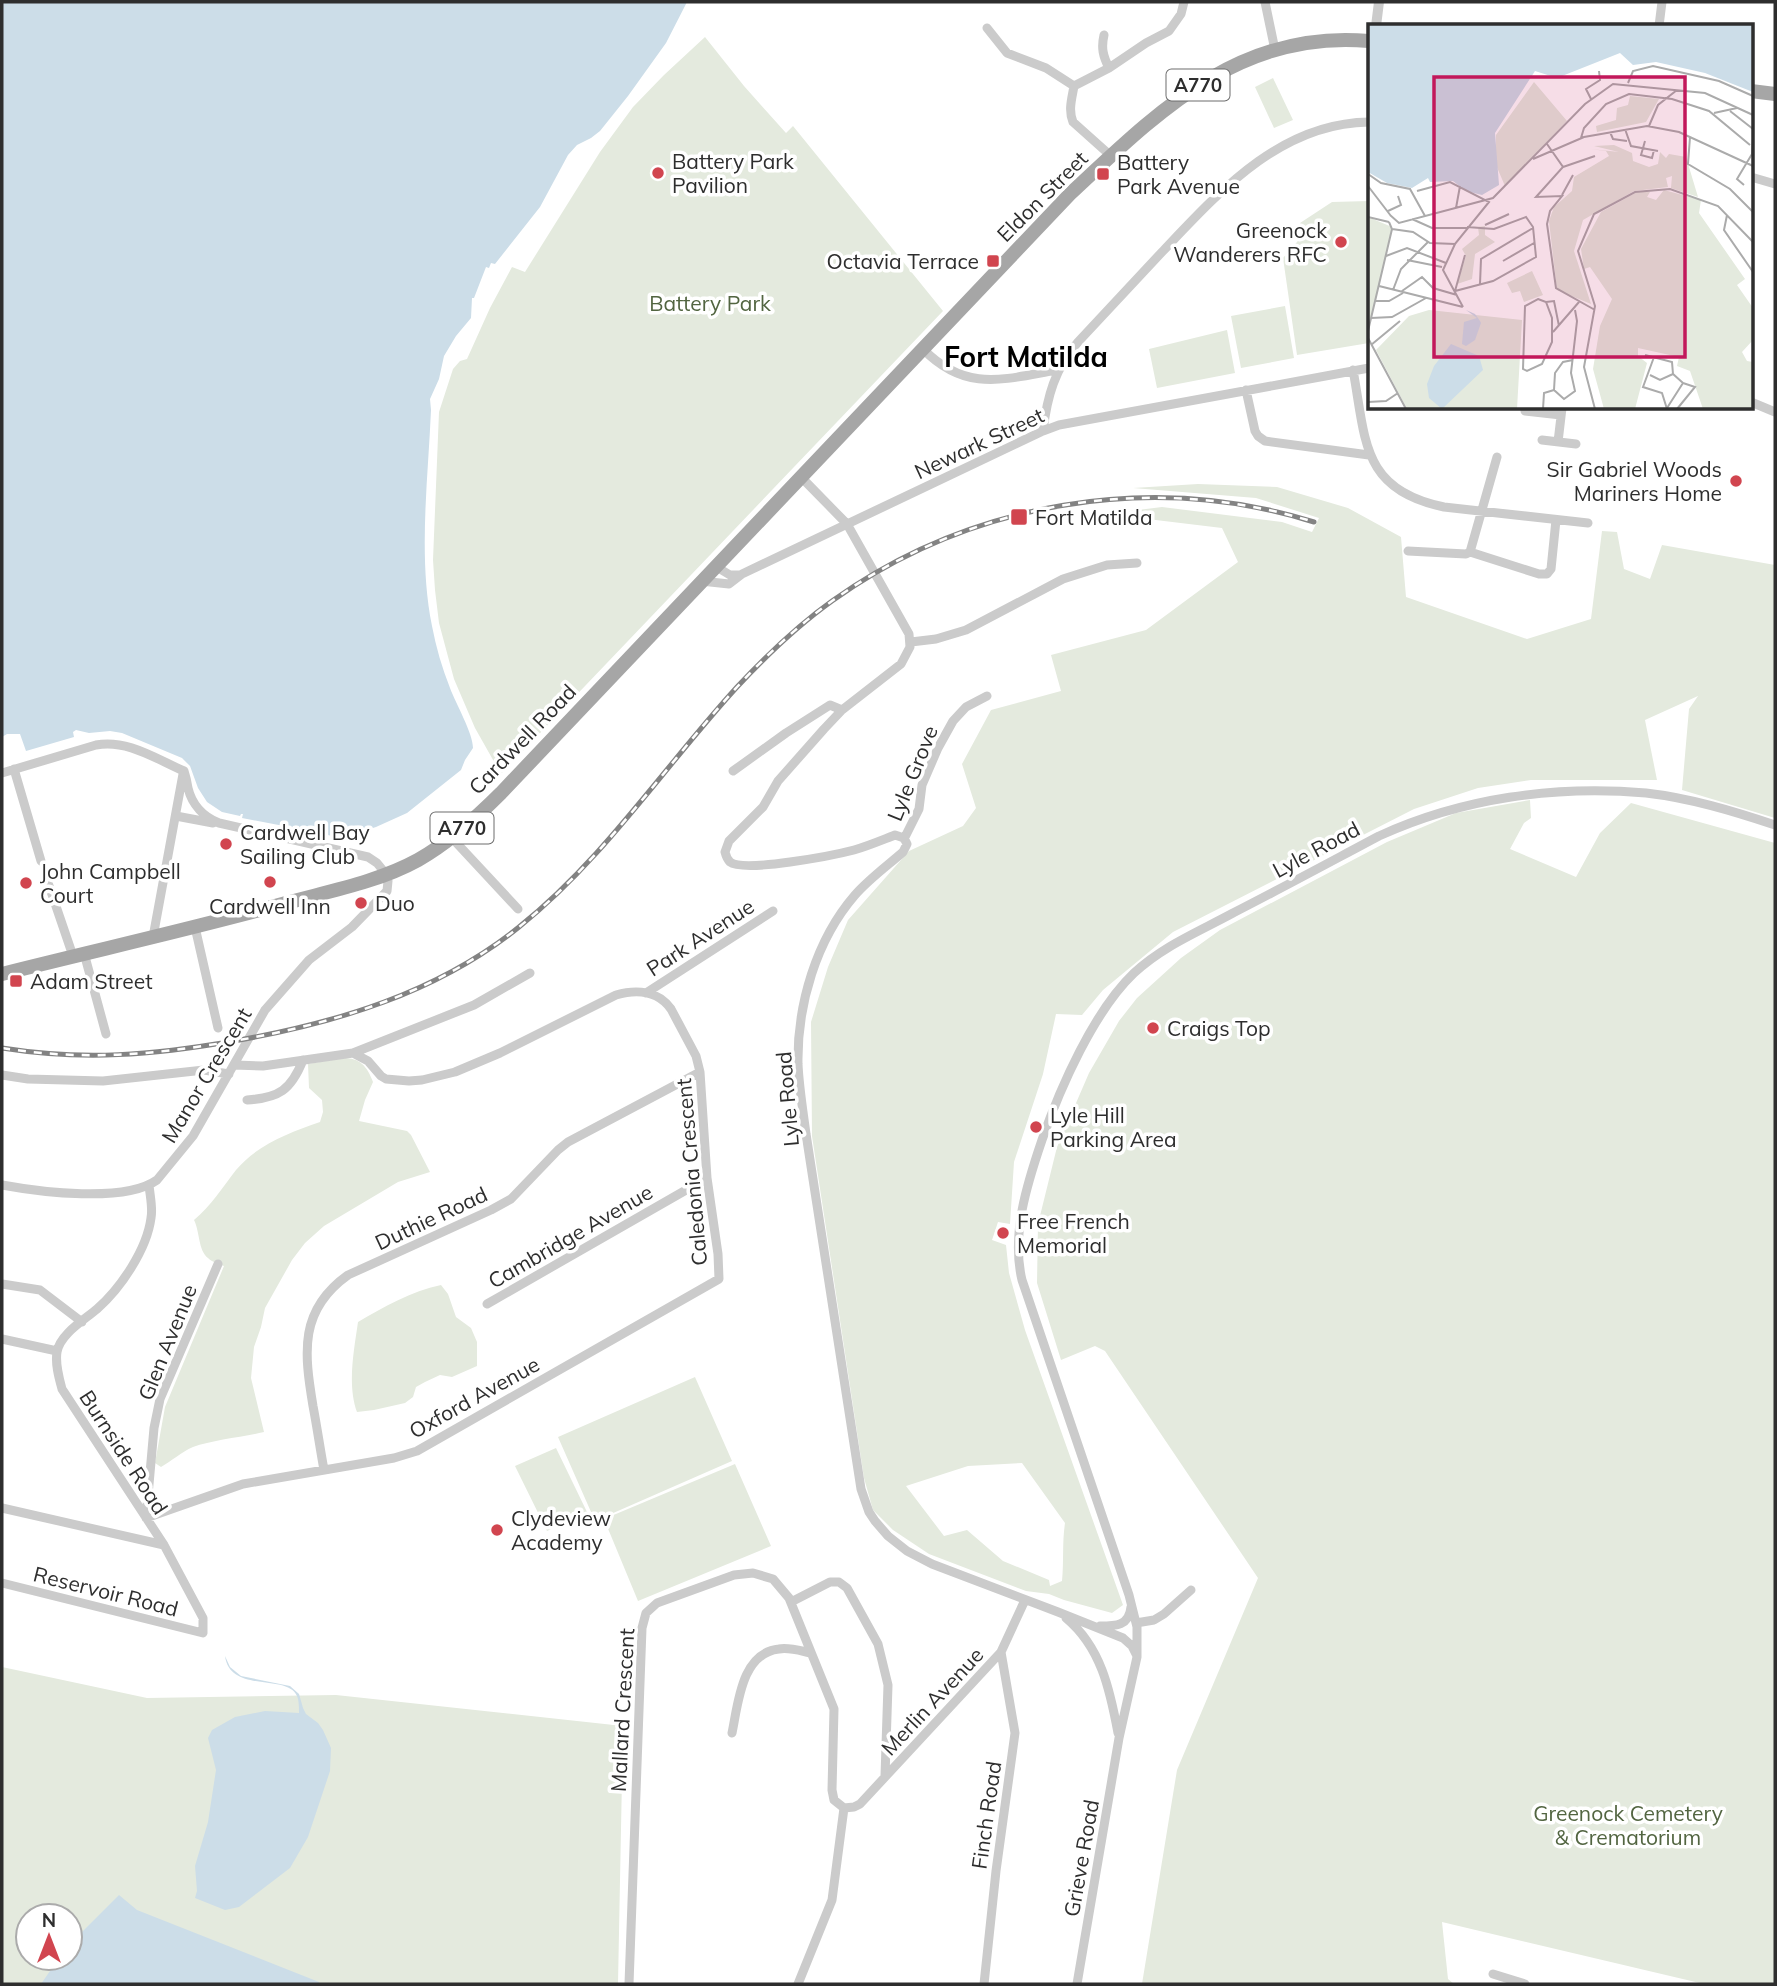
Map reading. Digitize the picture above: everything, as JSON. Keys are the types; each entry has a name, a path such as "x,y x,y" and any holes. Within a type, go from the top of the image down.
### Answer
{"main road":[{"name":"Eldon Street","path":"801,477 1070,194 1144,126 1196,86 1231,66 1275,50 1314,43 1368,41"},
{"path":"1752,91 1775,94"},
{"name":"Cardwell Road","path":"2,974 358,884 419,860 485,809 510,784 801,477"}],"street":[{"path":"1074,86 1169,31 1181,14 1184,2"},
{"path":"1265,2 1275,50"},
{"path":"1376,24 1380,2"},
{"path":"1659,24 1662,2"},
{"path":"987,28 1007,53 1046,68 1074,86"},
{"path":"1104,35 1103,55 1109,68"},
{"path":"1074,86 1070,108 1073,122 1111,156"},
{"path":"1043,431 1048,396 1063,360 1190,222 1265,156 1321,129 1368,122"},
{"path":"1752,177 1775,184"},
{"path":"923,349 945,368 957,374 983,380 998,381 1058,370"},
{"name":"Newark Street","path":"701,581 729,584 846,524 1043,431 1070,422 1368,368"},
{"path":"1353,370 1369,455 1382,476 1396,488 1429,504 1483,513 1588,523"},
{"path":"1246,390 1255,431 1265,441 1369,455"},
{"path":"1752,402 1775,412"},
{"path":"1525,411 1562,411 1558,442"},
{"path":"1542,440 1576,444"},
{"path":"1470,552 1497,457"},
{"path":"801,477 846,524 909,634 911,642 901,664 842,710 792,764 778,781 763,807 725,846 726,857 730,862 751,866 809,859 855,849 895,835 904,839"},
{"path":"1408,551 1470,552 1539,574 1547,573 1551,569 1556,520"},
{"path":"911,642 965,631 1063,579 1107,565 1137,563"},
{"path":"715,566 730,575 742,575"},
{"name":"Lyle Grove","path":"904,839 919,809 922,785 953,721 967,707 987,696"},
{"path":"733,771 830,705 842,710"},
{"path":"2,773 104,743 123,745 184,771 193,800 206,816 219,823"},
{"path":"14,769 41,861"},
{"path":"153,937 184,771"},
{"name":"Lyle Road","path":"1137,1657 1136,1623 1129,1595 1022,1280 1018,1240 1020,1219 1034,1166 1057,1098 1088,1037 1121,987 1159,952 1186,936 1379,836 1423,818 1466,806 1539,793 1646,793 1699,802 1775,825"},
{"path":"176,816 362,855 377,863 386,874"},
{"path":"451,837 518,909"},
{"name":"Lyle Road","path":"904,839 906,844 903,852 848,903 821,950 809,983 799,1045 806,1134 861,1489 875,1521 907,1552 1095,1626 1128,1642 1137,1657"},
{"path":"45,874 79,955 106,1034"},
{"name":"Manor Crescent","path":"149,1185 163,1174 193,1136 256,1024 276,995 309,960 352,927 384,895 388,885 386,874"},
{"name":"Park Avenue","path":"646,993 773,911"},
{"path":"195,927 218,1028"},
{"path":"236,1061 263,1066 354,1053 474,1005 530,973"},
{"path":"354,1053 369,1061 386,1079 408,1081 432,1078 455,1072 500,1053 616,995 646,993"},
{"name":"Caledonia Crescent","path":"646,993 661,998 671,1009 696,1056 700,1072 707,1178 719,1279"},
{"path":"247,1100 278,1095 297,1076 303,1060"},
{"path":"2,1075 60,1081 103,1081 204,1070 229,1074"},
{"name":"Duthie Road","path":"324,1470 306,1360 311,1320 329,1290 348,1275 511,1199 568,1142 700,1072"},
{"name":"Cambridge Avenue","path":"487,1304 707,1178"},
{"path":"2,1185 76,1193 131,1190 149,1185 152,1216 146,1238 121,1284 100,1307 64,1338 57,1351 2,1339"},
{"name":"Glen Avenue","path":"146,1518 154,1428 160,1399 218,1264"},
{"name":"Oxford Avenue","path":"146,1518 243,1484 394,1458 417,1451 719,1279"},
{"path":"2,1284 40,1290 82,1322"},
{"name":"Burnside Road","path":"57,1351 62,1389 164,1545 204,1618 203,1633"},
{"path":"2,1508 164,1545"},
{"name":"Mallard Crescent","path":"629,1984 642,1629 646,1613 657,1603 734,1575 753,1573 773,1579 791,1602 834,1709 832,1790 834,1800 844,1808"},
{"path":"791,1602 830,1582 839,1582 847,1588 878,1644 888,1685 885,1776"},
{"name":"Reservoir Road","path":"2,1583 203,1633"},
{"path":"1136,1623 1154,1620 1191,1590"},
{"path":"1088,1643 1086,1636 1090,1627 1120,1625 1125,1622 1131,1611 1129,1595"},
{"name":"Merlin Avenue","path":"844,1808 860,1804 1001,1652 1025,1600"},
{"name":"Grieve Road","path":"1058,1612 1076,1626 1106,1678 1119,1738"},
{"path":"732,1733 744,1678 753,1663 766,1652 778,1648 811,1653"},
{"name":"Finch Road","path":"984,1984 1015,1733 1001,1652"},
{"name":"Grieve Road","path":"1077,1984 1119,1738 1137,1657"},
{"path":"1106,1678 1112,1688 1118,1691 1123,1692 1131,1684"},
{"path":"798,1984 832,1900 844,1808"},
{"path":"1493,1974 1525,1984"}],"green space":[{"name":"Battery Park","path":"705,37 786,133 793,126 943,311 501,774 475,728 454,679 439,623 433,560 439,412 453,369 460,361 467,359 512,267 525,272 600,152 633,107"},
{"path":"1273,78 1293,120 1274,128 1255,87"},
{"path":"1368,201 1368,343 1297,355 1283,258 1304,234 1300,223 1332,202"},
{"path":"1285,306 1294,358 1241,368 1231,316"},
{"path":"1227,330 1235,373 1157,388 1149,349"},
{"path":"1198,484 1277,487 1348,508 1401,537 1406,597 1527,639 1591,619 1602,531 1617,532 1624,569 1650,579 1662,545 1775,565 1775,818 1682,790 1689,709 1698,696 1645,720 1657,780 1531,780 1478,788 1414,809 1173,932 1103,990 1082,1015 1056,1014 1043,1074 1014,1162 1010,1224 998,1222 992,1240 1006,1245 1009,1273 1025,1330 1123,1605 1112,1613 1049,1594 1026,1591 929,1554 893,1530 873,1510 864,1478 812,1136 811,1022 828,967 848,920 909,851 963,826 976,808 962,764 991,710 1061,691 1051,655 1146,630 1238,562 1222,528 1106,514 1162,507 1282,522 1312,532 1319,518 1256,498 1133,488","holes":["1022,1463 1065,1523 1062,1581 1050,1586 1049,1580 1003,1561 967,1530 944,1536 906,1486 968,1466"]},
{"name":"Greenock Cemetery & Crematorium","path":"1530,800 1531,818 1524,823 1510,849 1576,877 1600,833 1631,803 1775,843 1775,1984 1704,1984 1442,1922 1448,1979 1454,1984 1142,1984 1177,1770 1258,1578 1105,1351 1095,1346 1061,1360 1037,1283 1038,1224 1057,1147 1089,1073 1119,1021 1137,998 1181,958 1220,930 1387,842 1456,813"},
{"path":"343,1058 362,1064 373,1082 359,1121 407,1131 430,1172 398,1182 324,1226 305,1243 292,1260 265,1308 254,1347 251,1378 264,1432 193,1447 161,1467 155,1463 165,1407 224,1266 211,1261 205,1255 194,1220 254,1153 286,1135 320,1122 322,1100 309,1088 308,1064"},
{"path":"441,1285 448,1294 456,1317 471,1328 477,1342 477,1366 452,1377 440,1375 425,1382 416,1387 413,1397 405,1403 357,1412 352,1379 358,1322 408,1295"},
{"path":"695,1377 732,1461 595,1521 558,1437"},
{"path":"556,1448 587,1512 547,1531 515,1466"},
{"path":"735,1464 771,1546 638,1601 604,1519"},
{"path":"2,1667 147,1698 336,1695 623,1726 618,1984 2,1984"}],"water":[{"path":"2,2 687,2 666,43 628,96 600,131 577,145 568,155 540,207 495,264 491,263 489,268 486,267 472,298 471,318 444,356 439,379 430,399 425,518 426,573 437,650 473,748 461,770 407,813 376,827 337,837 323,834 322,831 320,833 242,818 243,814 240,816 222,812 207,802 198,788 190,766 182,758 122,733 89,733 76,730 73,732 74,737 26,751 20,734 7,734 2,737"},
{"path":"225,1656 230,1667 241,1676 290,1686 299,1694 306,1714 323,1730 331,1748 330,1771 308,1837 290,1868 239,1907 225,1910 195,1898 195,1866 208,1822 216,1770 208,1738 212,1730 235,1717 265,1711 299,1713 298,1698 291,1689 237,1675 229,1668"},
{"path":"119,1895 137,1910 320,1984 41,1984 49,1972 84,1972 84,1930"}],"railway":[{"path":"2,1048 61,1054 118,1055 234,1041 310,1025 347,1014 384,1002 454,970 519,927 579,872 710,717 794,631 832,601 886,567 943,540 1002,519 1064,505 1126,498 1189,499 1252,507 1314,522"}],"place":[{"name":"Battery Park Pavilion","path":"658,173"},
{"name":"Battery Park Avenue","path":"1103,174"},
{"name":"Greenock Wanderers RFC","path":"1341,242"},
{"name":"Octavia Terrace","path":"993,261"},
{"name":"Sir Gabriel Woods Mariners Home","path":"1736,481"},
{"name":"Fort Matilda","path":"1019,517"},
{"name":"Cardwell Bay Sailing Club","path":"226,844"},
{"name":"Cardwell Inn","path":"270,882"},
{"name":"John Campbell Court","path":"26,883"},
{"name":"Duo","path":"361,903"},
{"name":"Adam Street","path":"16,981"},
{"name":"Craigs Top","path":"1153,1028"},
{"name":"Lyle Hill Parking Area","path":"1036,1127"},
{"name":"Free French Memorial","path":"1003,1233"},
{"name":"Clydeview Academy","path":"497,1530"}],"district":[{"name":"Fort Matilda","path":"1026,356"}]}
